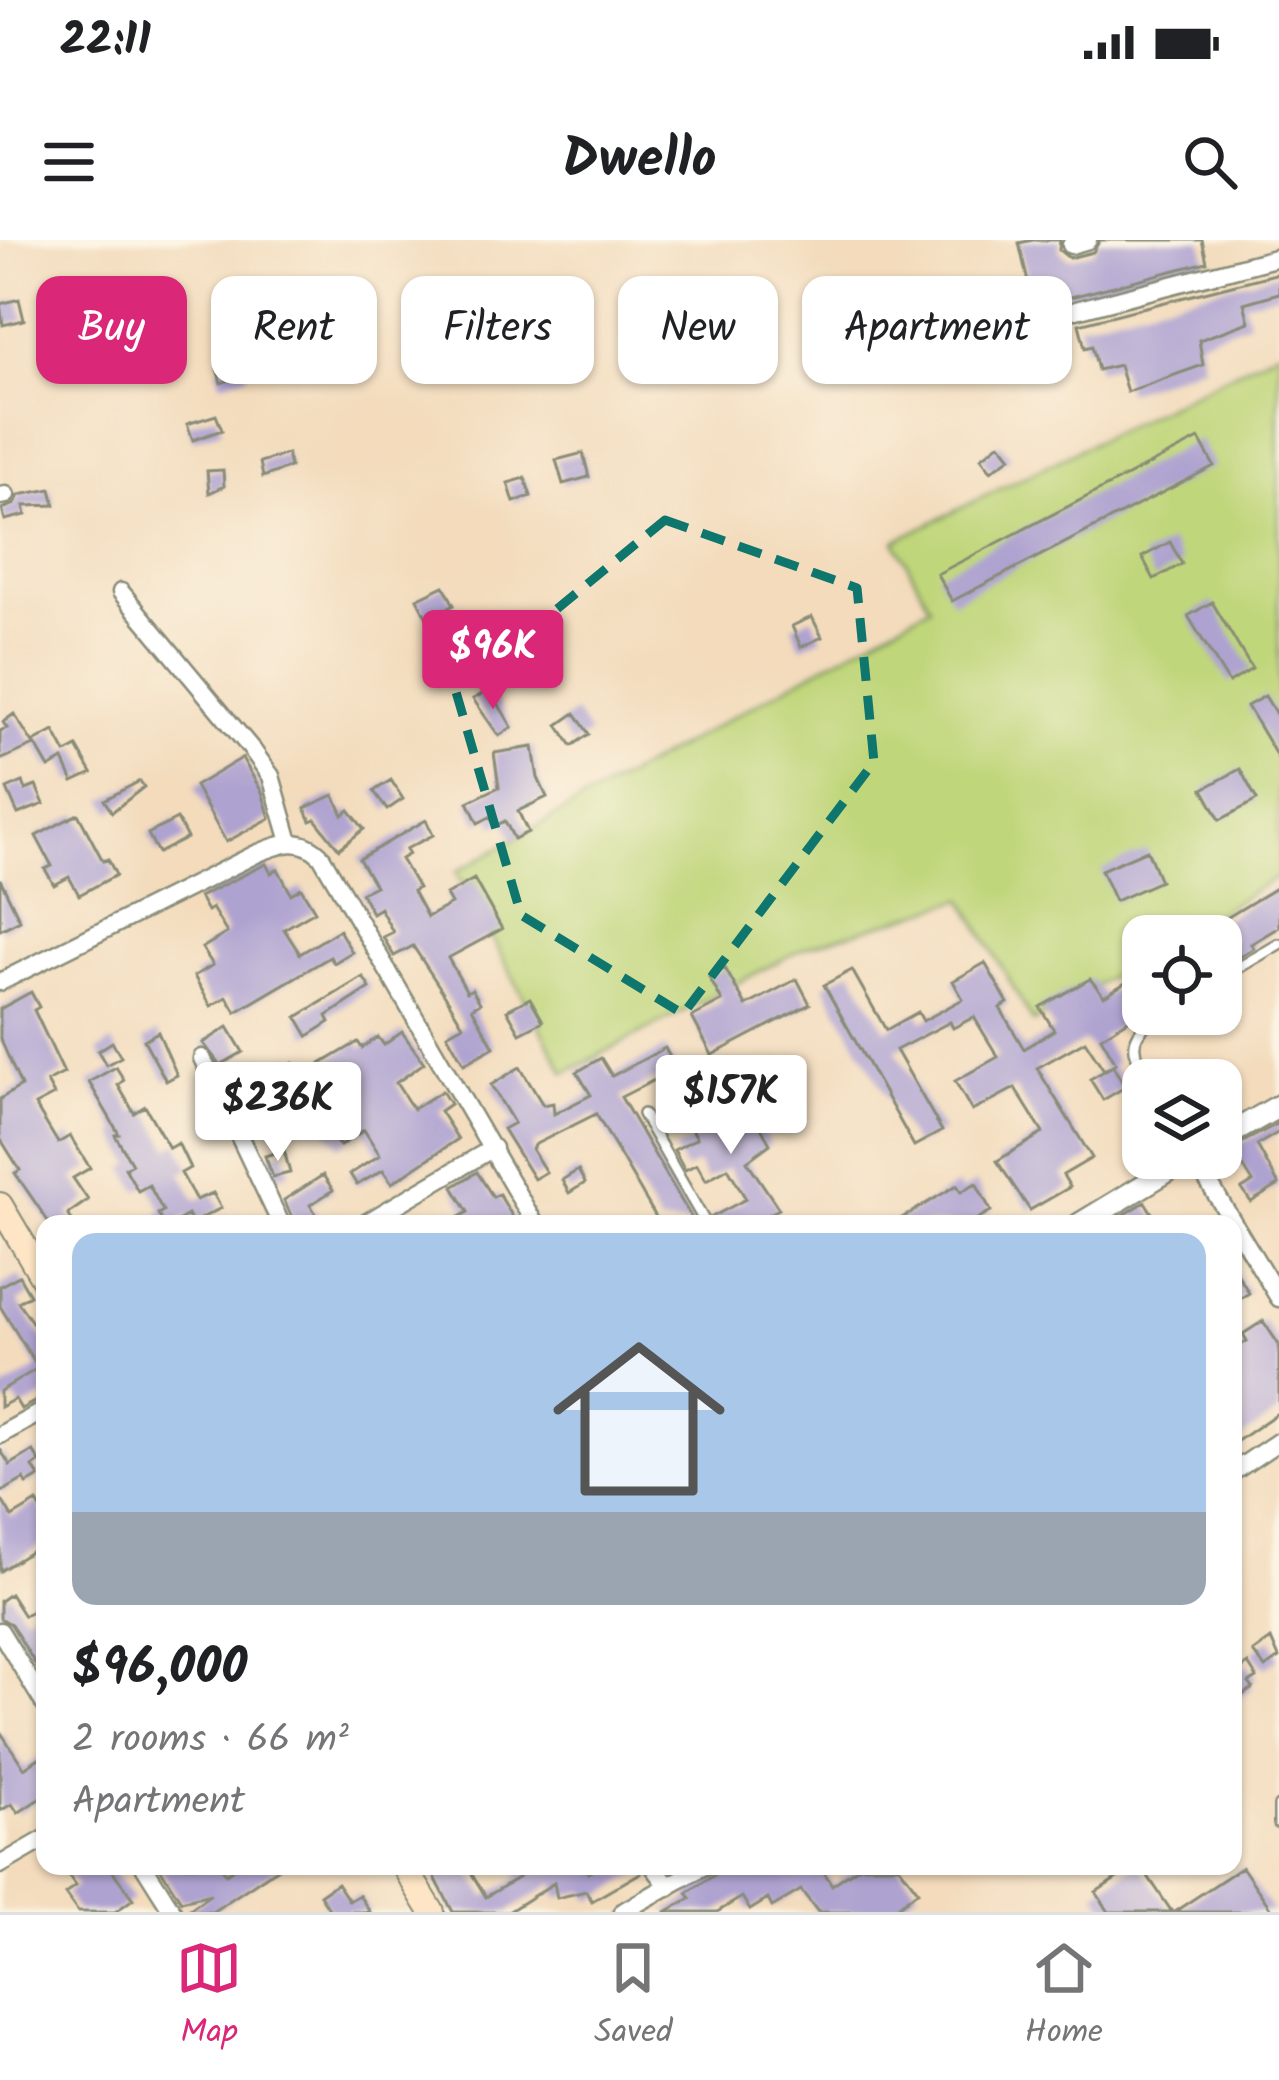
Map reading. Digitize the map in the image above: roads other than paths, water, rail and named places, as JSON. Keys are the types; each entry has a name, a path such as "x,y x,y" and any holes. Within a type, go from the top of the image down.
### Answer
{"main road":[{"path":"0,1205 36,1266"},
{"path":"409,1875 432,1912"}],"street":[{"path":"1076,310 1279,257"},
{"path":"121,592 271,776 290,842"},
{"path":"0,982 256,854 290,842 312,846 530,1215"},
{"path":"202,1058 277,1215"},
{"path":"1242,1127 1279,1106"},
{"path":"379,1215 493,1148"},
{"path":"1095,1215 1156,1179"},
{"path":"1205,1179 1227,1215"},
{"path":"1242,1238 1279,1298"},
{"path":"0,1435 36,1416"},
{"path":"1242,1466 1279,1441"},
{"path":"0,1631 36,1690"},
{"path":"0,1865 36,1844"},
{"path":"150,1875 173,1912"},
{"path":"660,1875 669,1887"},
{"path":"622,1912 689,1875"}],"lane":[{"path":"1242,966 1279,944"},
{"path":"644,1114 701,1215"},
{"path":"1279,1806 1279,1824"}]}
